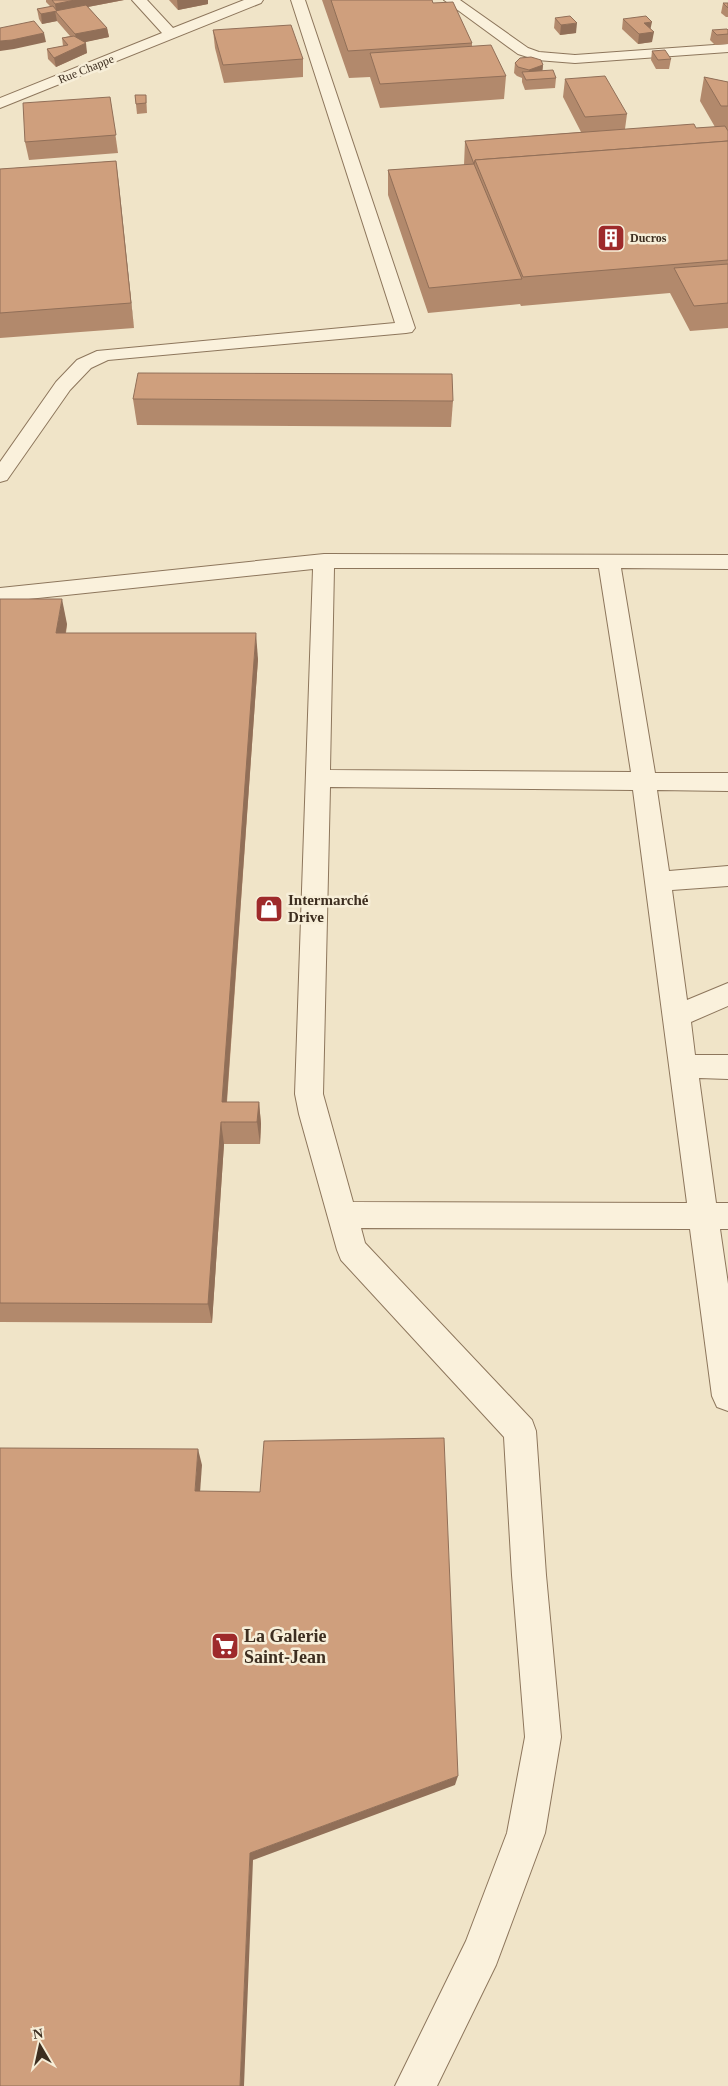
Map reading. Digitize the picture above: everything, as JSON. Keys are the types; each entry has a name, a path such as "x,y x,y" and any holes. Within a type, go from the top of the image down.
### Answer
{"street":[{"path":"139,0 171,34"},
{"name":"Rue Chappe","path":"0,104 256,0"},
{"path":"0,476 63,386 84,364 104,355 406,328 298,0"},
{"path":"451,0 523,50 537,56 575,59 728,48"},
{"path":"324,561 308,1094 319,1140 352,1250 520,1431 529,1575 543,1737 526,1833 482,1951 416,2086"},
{"path":"0,595 324,561 728,562"},
{"path":"609,562 644,781 683,1066 716,1216 728,1396"},
{"path":"317,778 728,782"},
{"path":"658,882 728,876"},
{"path":"677,1016 728,994"},
{"path":"683,1066 728,1066"},
{"path":"343,1215 716,1216"}],"building":[{"path":"52,0 75,0 55,4"},
{"path":"331,0 432,0 433,3 453,2 472,43 348,51"},
{"path":"86,5 107,28 75,34 55,11"},
{"path":"53,6 57,11 41,14 37,9"},
{"path":"570,16 577,23 561,25 555,18"},
{"path":"646,16 652,22 644,23 654,32 639,34 623,19"},
{"path":"34,21 44,33 0,41 0,28"},
{"path":"291,25 303,59 223,65 213,30"},
{"path":"727,29 728,34 717,35 712,30"},
{"path":"74,36 86,43 54,58 47,49 68,45 62,38"},
{"path":"491,45 506,76 380,84 370,53"},
{"path":"665,50 671,59 658,60 652,51"},
{"path":"531,57 541,60 543,65 529,70 518,67 515,63 520,58"},
{"path":"553,70 556,78 526,80 522,72"},
{"path":"605,76 627,114 585,117 565,79"},
{"path":"704,77 728,82 728,106 721,106"},
{"path":"135,95 146,95 146,103 136,104"},
{"path":"110,97 116,135 25,142 23,103"},
{"path":"694,124 696,128 725,126 728,131 728,141 475,160 474,164 465,141"},
{"name":"Ducros","path":"728,141 728,260 523,277 475,160"},
{"path":"116,161 131,303 0,313 0,169"},
{"path":"474,164 522,279 429,288 388,170"},
{"path":"728,264 728,303 694,306 674,268"},
{"path":"138,373 452,374 453,401 133,399"},
{"path":"0,599 62,599 56,633 256,633 222,1102 259,1102 257,1122 221,1122 208,1304 0,1303"},
{"name":"La Galerie Saint-Jean","path":"444,1438 458,1776 250,1853 240,2086 0,2086 0,1448 198,1449 195,1491 260,1492 264,1441"}],"place":[{"name":"Ducros","path":"611,238"},
{"name":"Intermarché Drive","path":"269,909"},
{"name":"La Galerie Saint-Jean","path":"225,1646"}]}
